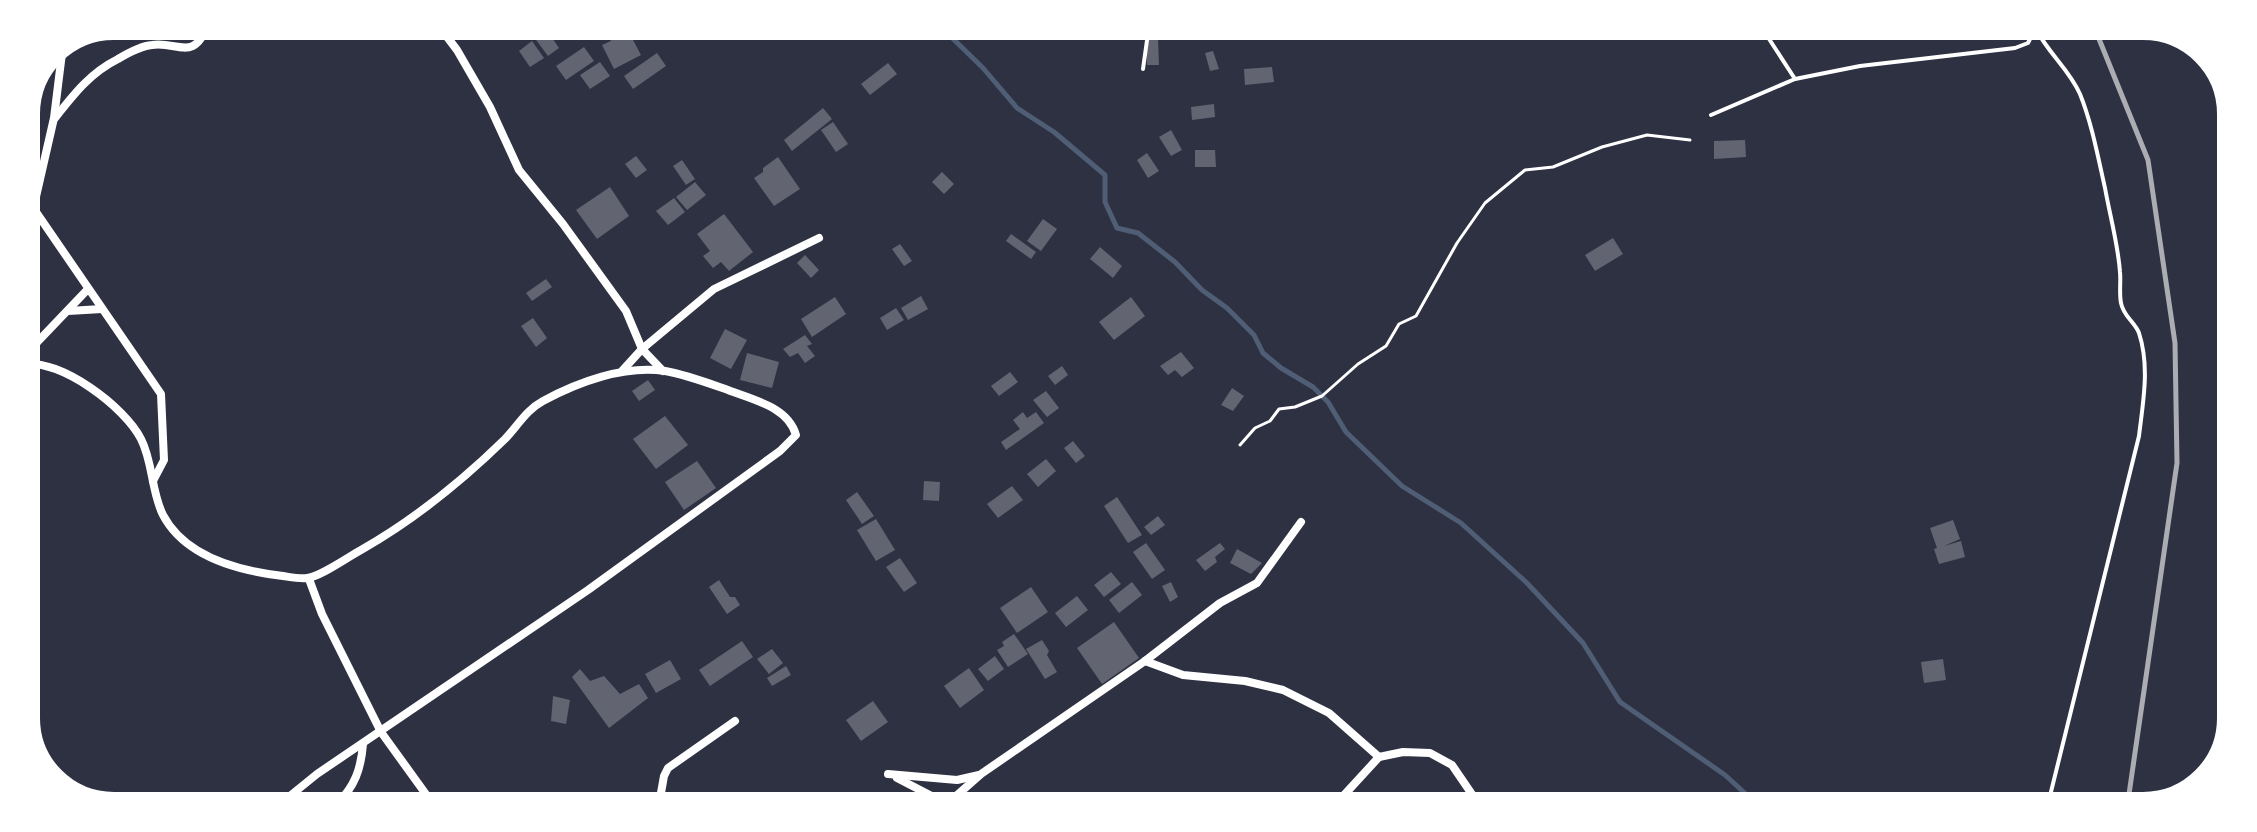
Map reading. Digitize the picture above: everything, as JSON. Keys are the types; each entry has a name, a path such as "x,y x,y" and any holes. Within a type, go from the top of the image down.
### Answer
{"street":[{"path":"54,118 89,76 144,47 156,44 178,49 189,47 201,38"},
{"path":"448,38 490,107 519,170 563,224 626,311 642,349 663,371"},
{"path":"38,191 54,118 61,59"},
{"path":"38,215 161,394 165,428 164,460 153,482"},
{"path":"622,371 642,349 714,289 819,238"},
{"path":"38,342 88,289"},
{"path":"68,311 102,309"},
{"path":"38,362 69,374 127,416 142,441 164,515 179,535 201,551 249,572 309,579 377,541 441,495 506,438 519,421 541,402 622,371 663,371 696,379 782,413 793,425 796,435 780,451 294,794"},
{"path":"959,794 981,774 1145,661 1220,603 1257,583 1301,522"},
{"path":"309,579 322,614 381,732 426,794"},
{"path":"1145,661 1183,675 1245,681 1283,690 1329,713 1379,757"},
{"path":"661,794 668,768 735,721"},
{"path":"346,794 361,766 363,744"},
{"path":"1345,794 1379,757 1403,752 1430,753 1452,765 1472,794"},
{"path":"928,794 888,774 957,780 981,774"}],"lane":[{"path":"1143,69 1147,38"},
{"path":"1768,38 1795,79"},
{"path":"1711,115 1795,79 1860,66 2015,48 2028,43 2031,38"},
{"path":"2041,38 2064,67 2083,105 2094,140 2120,272 2120,301 2124,312 2138,329 2146,375 2139,436 2050,794"}],"path":[{"path":"1240,445 1255,428 1270,421 1279,409 1295,407 1322,396 1358,364 1386,346 1399,324 1416,316 1457,243 1485,203 1525,170 1553,167 1602,147 1647,135 1690,140"}],"building":[{"path":"535,38 552,38 559,48 548,56"},
{"path":"610,38 632,38 641,55 614,69 602,45 611,41"},
{"path":"1158,39 1159,65 1147,65 1146,40"},
{"path":"532,41 544,58 530,67 519,51"},
{"path":"584,47 594,61 566,80 556,66"},
{"path":"1213,51 1219,69 1210,71 1205,53"},
{"path":"657,53 666,66 633,89 624,76"},
{"path":"600,62 610,76 590,89 580,75"},
{"path":"888,63 897,74 870,95 861,84"},
{"path":"1272,67 1274,82 1245,85 1244,69"},
{"path":"1214,104 1215,117 1192,120 1191,107"},
{"path":"823,108 832,119 792,151 784,140"},
{"path":"833,122 848,144 836,152 821,130"},
{"path":"1171,130 1182,150 1171,156 1159,137"},
{"path":"1745,140 1746,157 1714,159 1714,141"},
{"path":"1195,150 1215,150 1216,167 1195,167"},
{"path":"1147,153 1159,171 1148,178 1137,160"},
{"path":"636,156 647,170 636,178 625,164"},
{"path":"778,157 800,189 774,206 754,178"},
{"path":"682,160 695,179 686,185 673,166"},
{"path":"942,172 954,184 944,194 932,182"},
{"path":"695,182 706,195 687,210 676,197"},
{"path":"610,187 629,216 597,239 576,210"},
{"path":"674,198 685,212 668,225 656,211"},
{"path":"724,214 753,252 729,271 721,262 713,268 703,256 710,251 697,234"},
{"path":"1043,219 1057,229 1041,251 1027,241"},
{"path":"1011,234 1036,252 1031,259 1006,241"},
{"path":"1613,238 1623,254 1595,271 1585,255"},
{"path":"900,244 912,261 904,266 892,249"},
{"path":"1100,247 1122,266 1113,278 1090,259"},
{"path":"805,255 819,270 811,278 797,263"},
{"path":"546,279 552,287 532,301 526,293"},
{"path":"921,296 928,309 908,320 901,308"},
{"path":"835,297 846,314 812,337 801,319"},
{"path":"1131,297 1145,316 1114,340 1099,322"},
{"path":"896,308 904,320 887,330 880,318"},
{"path":"533,318 547,338 536,347 521,326"},
{"path":"725,329 747,340 731,369 710,358"},
{"path":"805,335 812,344 807,346 815,356 805,363 798,353 790,357 783,349"},
{"path":"1181,352 1194,368 1182,377 1175,370 1168,375 1160,366"},
{"path":"747,353 779,362 772,388 740,380"},
{"path":"1062,366 1068,375 1055,385 1048,376"},
{"path":"1010,372 1018,382 999,396 991,386"},
{"path":"648,380 655,390 639,401 632,391"},
{"path":"1232,388 1244,396 1233,411 1221,405"},
{"path":"1046,391 1059,408 1047,417 1033,400"},
{"path":"1023,412 1027,418 1036,412 1044,423 1006,450 1001,442 1020,429 1013,420"},
{"path":"665,416 688,445 656,469 633,439"},
{"path":"1073,441 1085,456 1076,463 1064,448"},
{"path":"1046,459 1056,471 1038,487 1027,474"},
{"path":"697,461 716,488 684,510 665,482"},
{"path":"924,481 940,482 939,501 923,500"},
{"path":"1012,486 1023,500 998,518 987,504"},
{"path":"857,492 874,516 862,524 846,500"},
{"path":"1117,497 1142,535 1128,543 1104,506"},
{"path":"1158,516 1165,525 1151,535 1144,527"},
{"path":"876,519 895,550 876,561 857,530"},
{"path":"1953,520 1960,539 1944,546 1961,541 1965,557 1939,564 1930,528"},
{"path":"1146,543 1165,570 1152,579 1133,552"},
{"path":"1220,543 1225,549 1215,557 1217,562 1205,571 1196,560"},
{"path":"1237,549 1262,563 1251,574 1230,563"},
{"path":"900,558 917,583 904,592 886,567"},
{"path":"1111,572 1121,584 1104,597 1094,585"},
{"path":"719,580 730,597 735,597 740,605 727,614 709,587"},
{"path":"1132,582 1142,595 1119,613 1109,600"},
{"path":"1171,582 1178,597 1170,602 1162,586"},
{"path":"1031,587 1048,612 1017,633 1000,608"},
{"path":"1077,596 1088,610 1066,627 1055,613"},
{"path":"1114,622 1139,658 1102,684 1077,648"},
{"path":"1014,634 1028,654 1008,667 997,650"},
{"path":"1042,640 1057,672 1045,679 1026,649"},
{"path":"742,641 753,657 710,686 699,670"},
{"path":"772,649 783,663 769,674 757,659"},
{"path":"995,656 1004,669 988,681 978,669"},
{"path":"1943,659 1946,680 1924,683 1921,662"},
{"path":"670,660 681,679 656,693 645,674"},
{"path":"786,666 791,675 772,686 767,678"},
{"path":"969,668 984,690 960,708 944,686"},
{"path":"580,669 590,681 604,676 620,694 639,684 648,698 609,728 572,677"},
{"path":"553,696 570,700 566,724 551,721"},
{"path":"873,701 888,722 861,741 846,720"}],"waterway":[{"path":"952,38 1017,108 1054,132 1105,175 1105,202 1117,228 1138,233 1175,262 1254,335 1263,353 1313,387 1328,402 1346,432 1402,486 1461,523 1527,583 1583,643 1620,702 1725,775 1746,794"}],"railway":[{"path":"2099,38 2148,160 2175,343 2177,463 2129,794"}]}
